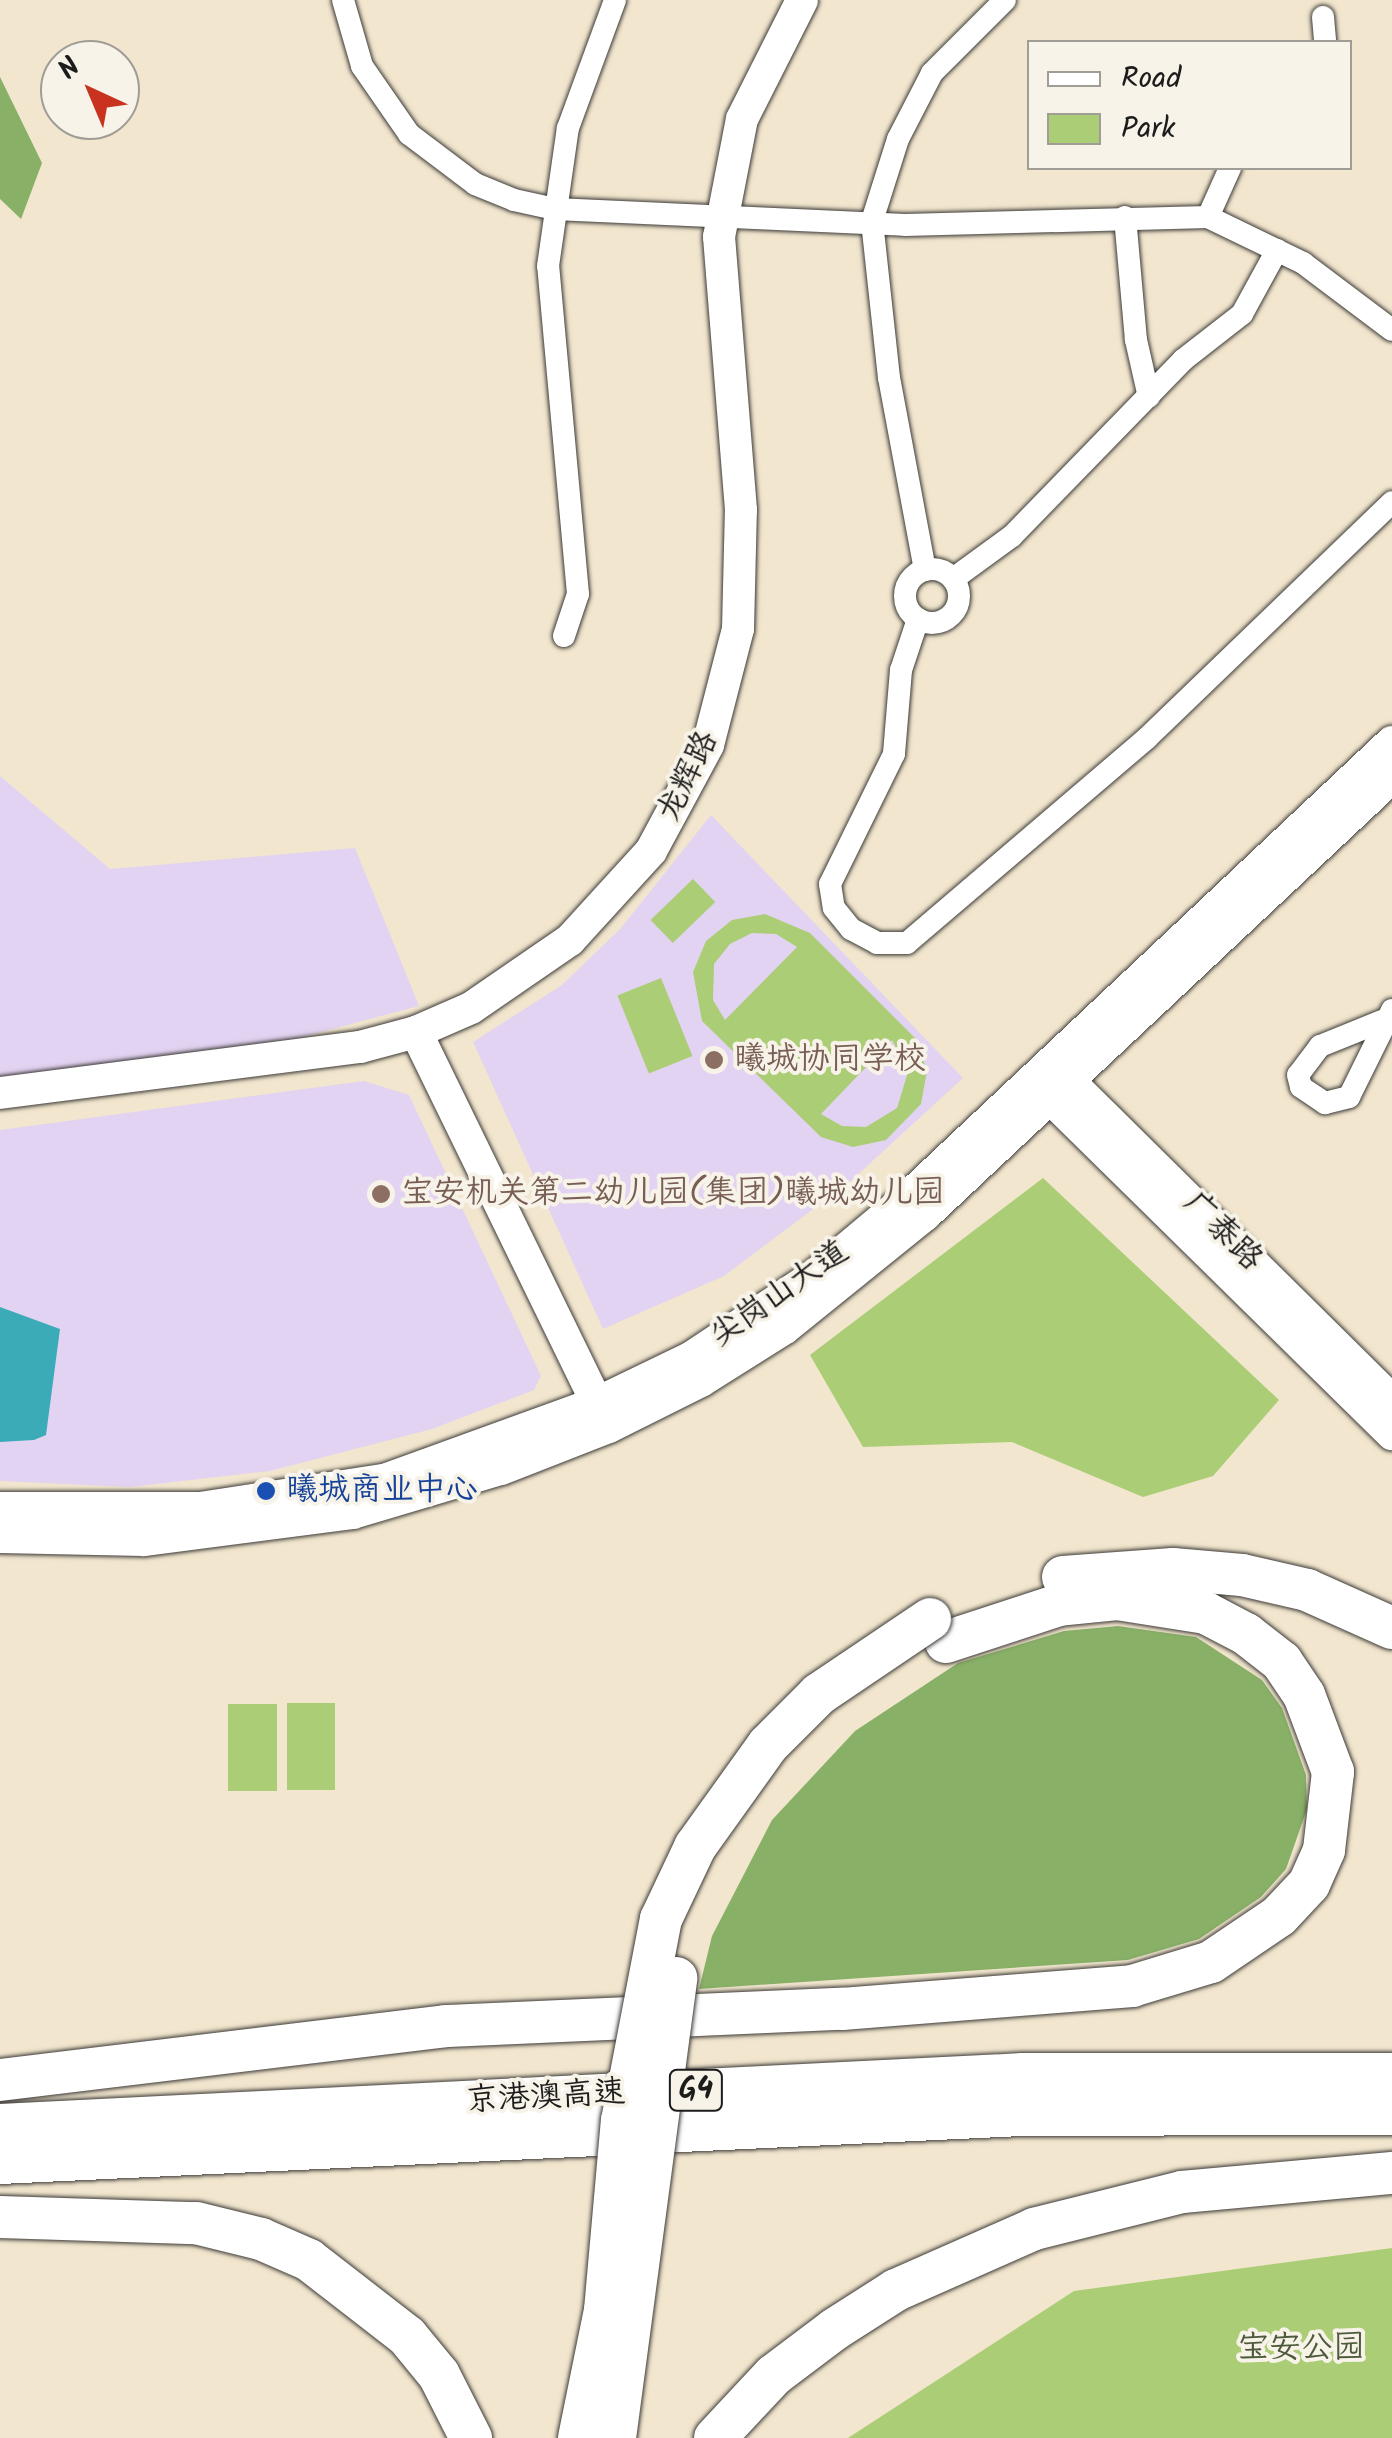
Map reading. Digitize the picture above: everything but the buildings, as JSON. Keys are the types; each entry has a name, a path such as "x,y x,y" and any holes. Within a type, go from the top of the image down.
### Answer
{"highway":[{"path":"579,2438 605,2310 622,2121 661,1919 695,1847 768,1745 819,1694 938,1630 1049,1579 1173,1569 1307,1590 1392,1628"},
{"path":"0,2080 446,2026 842,2008 1132,1986 1211,1962 1279,1916 1308,1884 1324,1850 1333,1772 1304,1695 1282,1662 1246,1634 1206,1613 1117,1600 1059,1606 938,1630 792,1756 752,1805 689,1928 668,2014 615,2438"},
{"name":"京港澳高速","path":"0,2124 1023,2074 1392,2074"},
{"name":"京港澳高速","path":"0,2163 1024,2116 1392,2114"},
{"path":"715,2438 774,2375 835,2329 896,2290 1034,2229 1182,2192 1392,2173"},
{"path":"0,2217 196,2223 309,2260 407,2336 439,2375 471,2438"}],"main road":[{"name":"龙辉路","path":"0,1093 360,1047 416,1032 497,992 570,940 651,851 708,745 727,688 743,569 720,297 722,212 742,119 802,0"},
{"name":"尖岗山大道","path":"0,1538 144,1540 282,1526 428,1494 785,1328 913,1226 1051,1081 1392,742"},
{"name":"尖岗山大道","path":"1051,1081 1392,777"},
{"path":"416,1032 603,1415"},
{"name":"广泰路","path":"1051,1081 1392,1401"},
{"name":"广泰路","path":"1051,1081 1392,1434"},
{"name":"尖岗山大道","path":"0,1508 157,1511 297,1497 399,1476 603,1415"}],"street":[{"path":"342,0 362,66 408,134 476,184 555,209 722,212 946,225 1125,217 1208,218 1277,250 1392,330"},
{"path":"564,636 578,594 548,266 568,128 615,0"},
{"path":"925,570 889,378 872,221 898,139 932,73 1004,0"},
{"path":"1324,16 1325,40"},
{"path":"1208,218 1229,170"},
{"path":"1125,217 1136,340 1149,396"},
{"path":"953,579 1061,491 1149,396 1242,314 1277,250"},
{"path":"925,570 909,581 905,596 918,619 901,670 894,754 830,884 834,908 852,929 877,944 907,944 1147,738 1392,502"},
{"path":"925,570 953,579"},
{"path":"918,619 939,622 950,615 958,596 953,579"}],"shaded area":[{"path":"0,776 110,869 355,848 419,1006 287,1041 0,1078"},
{"name":"曦城协同学校","path":"711,815 963,1078 853,1179 724,1276 603,1329 473,1042 562,985 621,928"},
{"name":"曦城商业中心","path":"364,1081 409,1095 541,1376 534,1390 432,1429 270,1471 130,1487 0,1481 0,1130"}],"green space":[{"path":"0,77 42,163 21,219 0,199"},
{"path":"693,879 715,902 673,943 651,920"},
{"path":"765,914 810,933 916,1039 927,1071 921,1104 886,1140 853,1147 821,1137 702,1021 693,972 706,941 732,920","holes":["752,933 776,934 797,947 725,1020 713,1000 714,964 730,944","892,1040 908,1072 897,1108 866,1127 842,1126 821,1114"]},
{"path":"661,978 692,1056 649,1073 617,996"},
{"path":"1043,1178 1279,1400 1213,1476 1143,1497 1012,1442 863,1447 810,1355"},
{"path":"1118,1626 1196,1637 1262,1680 1282,1708 1306,1775 1307,1809 1286,1869 1261,1897 1199,1939 1128,1960 699,1989 712,1936 772,1820 855,1731 958,1663 1064,1631"},
{"path":"287,1703 335,1703 335,1790 287,1790"},
{"path":"228,1704 277,1704 277,1791 228,1791"},
{"name":"宝安公园","path":"1392,2248 1392,2438 848,2438 1074,2291"}],"water":[{"path":"0,1307 60,1329 46,1435 34,1440 0,1442"}],"place":[{"name":"曦城协同学校","path":"714,1060"},
{"name":"宝安机关第二幼儿园(集团)曦城幼儿园","path":"381,1194"},
{"name":"曦城商业中心","path":"266,1491"}]}
